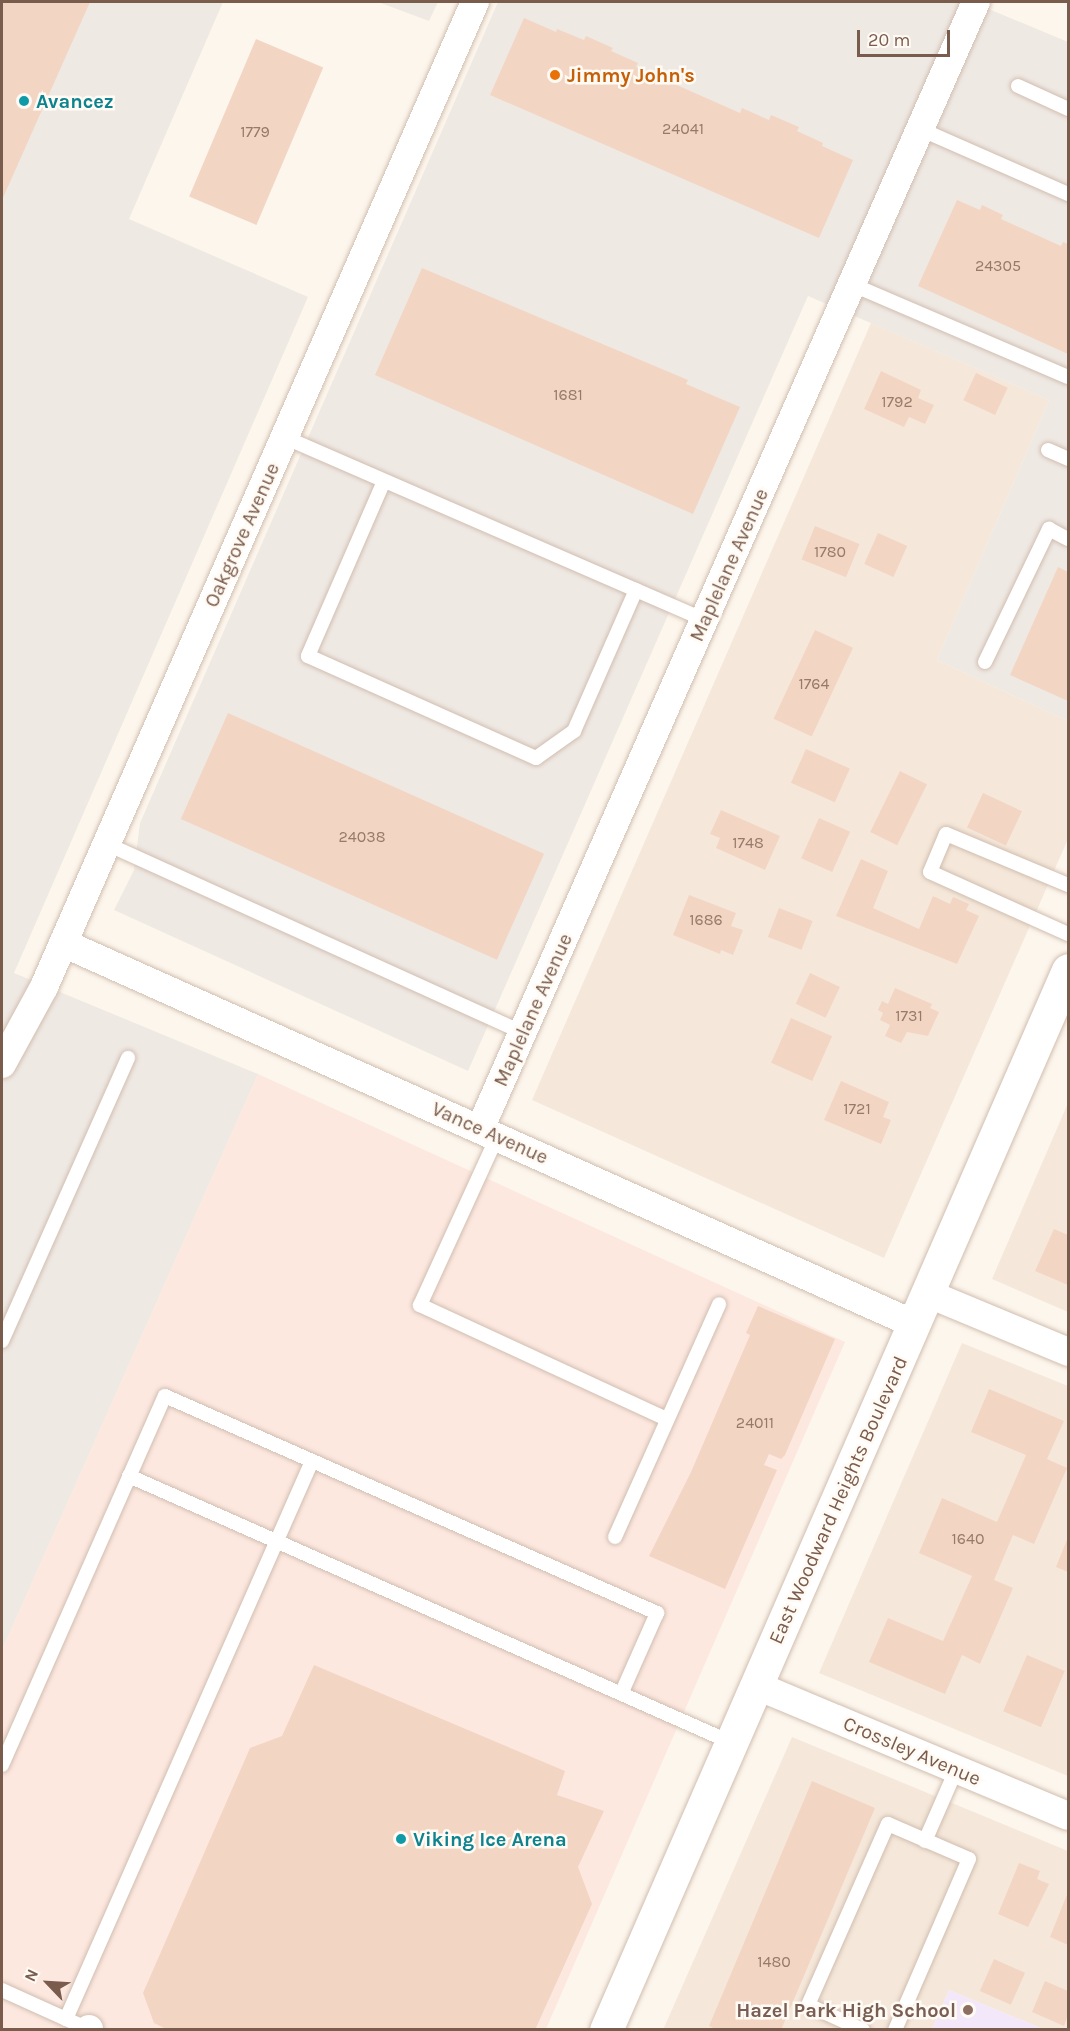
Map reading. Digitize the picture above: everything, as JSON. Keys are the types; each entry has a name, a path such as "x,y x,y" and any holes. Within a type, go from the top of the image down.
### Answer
{"street":[{"name":"Oakgrove Avenue","path":"2,1064 36,1004 63,944 475,2"},
{"name":"Maplelane Avenue","path":"489,1133 523,1033 976,2"},
{"name":"Vance Avenue","path":"63,944 916,1325"},
{"name":"East Woodward Heights Boulevard","path":"606,2030 755,1685 916,1325 1068,970"},
{"path":"929,1294 1068,1352"},
{"name":"Crossley Avenue","path":"755,1685 1068,1816"}],"lane":[{"path":"1018,86 1068,109"},
{"path":"920,129 1068,194"},
{"path":"851,284 1068,377"},
{"path":"284,437 704,620"},
{"path":"1048,450 1068,459"},
{"path":"384,481 308,656 536,758 574,731 636,590"},
{"path":"985,663 1049,529 1068,538"},
{"path":"1068,885 946,834 930,872 1068,934"},
{"path":"107,844 523,1033"},
{"path":"2,1341 128,1058"},
{"name":"Maplelane Avenue","path":"489,1133 420,1305 668,1419"},
{"path":"615,1537 719,1304"},
{"path":"2,1765 165,1396 657,1613 622,1692"},
{"path":"2,1990 84,2027 276,1542 312,1461"},
{"path":"129,1476 622,1692 730,1742"},
{"path":"925,1841 956,1770"},
{"path":"863,2030 808,2005 888,1824 969,1859 895,2030"}],"shaded area":[{"path":"2,2 223,2 129,219 308,297 14,973 258,1074 2,1650"},
{"path":"378,2 438,2 429,21"},
{"path":"498,2 972,2 1068,42 1068,721 937,660 1049,400 808,296 468,1071 114,910 134,870 140,823"},
{"path":"871,323 1049,400 937,660 1068,721 1068,839 884,1258 532,1100"},
{"path":"258,1074 845,1342 546,2029 2,2030 2,1650"},
{"path":"1068,1103 1068,1312 992,1279"},
{"path":"962,1343 1068,1386 1068,1776 819,1673"},
{"path":"792,1737 1068,1851 1068,2029 1043,2029 949,1990 932,2029 663,2030"},
{"name":"Hazel Park High School","path":"949,1990 1043,2029 932,2029"}],"building":[{"name":"Avancez","path":"2,2 90,2 2,200"},
{"path":"524,18 556,32 557,29 584,40 586,36 638,63 636,67 740,113 742,108 769,120 771,115 799,127 797,131 823,143 822,146 853,160 819,238 490,95"},
{"path":"256,39 323,68 256,225 189,196"},
{"path":"957,200 980,210 982,205 1003,215 1001,219 1061,246 1063,242 1068,244 1068,354 918,286"},
{"path":"422,268 688,380 686,384 740,407 693,514 375,375"},
{"path":"881,371 921,390 918,398 934,405 925,424 909,417 904,427 864,409"},
{"path":"976,373 1008,388 995,415 963,400"},
{"path":"815,526 860,544 846,577 802,559"},
{"path":"878,533 907,546 893,577 864,564"},
{"path":"1058,567 1068,572 1068,701 1010,675"},
{"path":"815,630 853,648 812,737 774,719"},
{"path":"228,713 544,854 497,960 181,819"},
{"path":"806,749 850,769 835,802 791,783"},
{"path":"900,771 927,784 897,845 870,832"},
{"path":"983,793 1022,811 1006,846 967,827"},
{"path":"721,810 780,836 765,870 716,848 720,838 710,834"},
{"path":"819,818 850,832 832,872 801,858"},
{"path":"861,859 888,871 873,908 919,929 933,896 950,904 953,897 969,904 966,910 979,916 957,964 836,916"},
{"path":"689,895 736,913 731,926 743,930 733,955 721,950 720,954 673,935"},
{"path":"779,908 813,921 801,950 768,937"},
{"path":"810,973 840,987 826,1018 796,1004"},
{"path":"895,988 932,1004 930,1008 939,1012 928,1036 907,1032 901,1043 885,1036 890,1025 880,1020 883,1013 878,1010 882,1001 888,1004"},
{"path":"791,1018 832,1036 812,1081 771,1063"},
{"path":"841,1081 889,1102 883,1117 891,1120 881,1144 824,1120"},
{"path":"1054,1229 1068,1235 1068,1285 1035,1271"},
{"path":"758,1306 835,1339 785,1455 781,1459 769,1454 764,1465 777,1470 725,1589 649,1556 691,1472 750,1335 746,1333"},
{"path":"989,1389 1064,1421 1047,1459 1067,1468 1034,1544 1013,1535 994,1580 1013,1588 980,1664 962,1655 945,1694 869,1662 888,1618 943,1641 972,1576 919,1553 942,1498 997,1522 1026,1455 971,1432"},
{"path":"1068,1537 1068,1572 1056,1567"},
{"path":"1027,1655 1065,1671 1041,1727 1003,1711"},
{"name":"Viking Ice Arena","path":"314,1665 565,1771 557,1795 604,1811 578,1867 592,1904 535,2030 168,2030 154,2023 143,1993 250,1748 282,1736"},
{"path":"812,1781 875,1808 781,2030 717,2030 709,2026"},
{"path":"1019,1863 1040,1871 1037,1879 1049,1884 1028,1927 998,1914"},
{"path":"1068,1892 1068,1945 1050,1937"},
{"path":"994,1959 1025,1973 1011,2005 980,1991"},
{"path":"1045,1981 1068,1991 1068,2015 1064,2026 1032,2012"}],"place":[{"name":"Jimmy John's","path":"555,75"},
{"name":"Avancez","path":"24,101"},
{"name":"Viking Ice Arena","path":"401,1839"},
{"name":"Hazel Park High School","path":"968,2010"}]}
